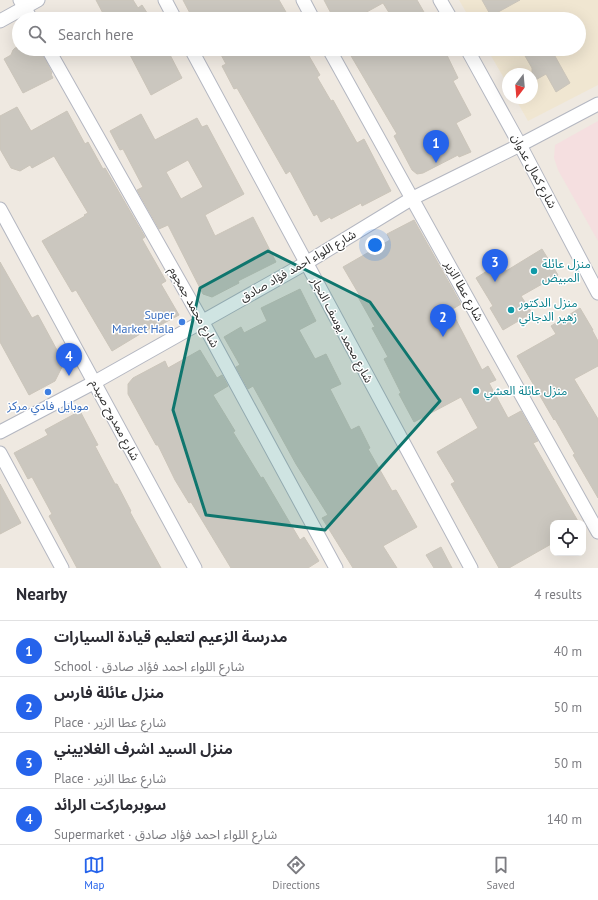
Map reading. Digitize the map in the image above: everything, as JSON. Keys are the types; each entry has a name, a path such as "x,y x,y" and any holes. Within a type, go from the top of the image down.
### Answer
{"street":[{"path":"0,21 22,4 38,0"},
{"path":"165,0 171,12"},
{"path":"303,0 309,12"},
{"path":"440,0 447,12"},
{"name":"شارع محمد جمجوم","path":"52,56 202,321 336,568"},
{"name":"شارع محمد يوسف النجار","path":"195,56 472,568"},
{"name":"شارع عطا الزير","path":"333,56 411,199 598,532"},
{"name":"شارع كمال عدوان","path":"472,56 598,293"},
{"name":"شارع اللواء احمد فؤاد صادق","path":"0,432 95,382 306,262 411,199 520,145 598,104"},
{"name":"شارع ممدوح صيدم","path":"0,209 195,568"},
{"path":"0,453 62,568"}],"highlighted area":[{"path":"268,251 370,302 440,401 325,530 206,515 173,410 200,288"}],"shaded area":[{"path":"459,0 598,0 598,85 528,121 518,104 538,104 538,68 502,68 502,75 491,56 586,56 586,12 466,12"},
{"path":"598,121 598,241 558,170 554,158 555,145"}],"building":[{"path":"96,0 133,0 138,8 142,5 146,12 102,12"},
{"path":"183,0 279,0 286,12 189,12"},
{"path":"324,0 417,0 424,12 389,12 383,3 367,12 330,12"},
{"path":"482,0 520,0 498,12 489,12"},
{"path":"12,52 12,56 44,56 53,78 23,93 4,59 11,55"},
{"path":"131,56 171,56 182,78 151,95"},
{"path":"222,56 309,56 320,75 317,77 331,101 333,100 357,143 364,139 391,191 362,206 361,203 331,219 330,217 321,222 317,214 314,216 290,171 286,174 237,88 234,89 222,66 226,64"},
{"path":"351,56 447,56 458,78 453,81 471,115 456,123 471,152 459,157 458,155 423,173 417,174 412,170 394,136 397,134"},
{"path":"525,56 555,56 570,83 556,92 546,74 538,79 538,68 532,68"},
{"path":"17,107 31,131 67,111 85,144 88,142 103,169 105,168 145,237 142,239 166,281 161,284 179,315 151,330 150,328 112,351 76,290 72,292 42,241 88,213 54,156 32,168 30,165 20,171 11,168 0,149 0,116"},
{"path":"141,114 155,140 197,118 202,127 207,125 244,194 205,215 215,236 253,217 276,262 238,281 239,283 212,297 203,294 168,225 159,229 137,190 143,187 123,149 120,150 110,131","holes":["188,160 203,187 181,199 166,172"]},
{"path":"414,220 461,304 451,310 482,370 488,366 496,380 489,383 508,418 521,411 538,441 533,443 577,520 550,520 550,545 509,568 499,568 451,484 455,482 437,452 478,428 461,397 414,422 399,394 401,393 384,359 388,357 372,328 375,327 358,297 360,296 343,267 390,240 387,234"},
{"path":"542,249 558,275 521,296 532,313 503,330 490,308 493,306 476,278 501,262 506,271"},
{"path":"0,262 32,318 38,315 64,363 55,381 29,395 0,342"},
{"path":"300,289 316,321 299,330 315,359 326,354 341,384 330,389 351,430 359,426 370,448 368,449 392,491 396,490 417,527 383,546 397,568 353,568 322,518 328,515 296,464 253,386 248,389 236,367 240,365 224,337 241,327 244,333 267,321 261,308"},
{"path":"580,308 598,341 598,366 574,379 598,419 598,498 573,455 575,454 517,356 556,334 551,326"},
{"path":"200,350 217,378 222,375 228,386 213,395 235,431 233,432 261,478 263,477 300,540 304,537 319,561 308,568 231,568 191,502 189,503 175,480 158,445 156,445 128,394 128,384 133,378 165,361 168,368"},
{"path":"80,411 98,445 95,446 115,484 117,484 131,511 130,512 161,568 77,568 49,516 52,514 32,477 28,479 14,453 48,435 45,430"},
{"path":"0,484 21,523 0,534"},
{"path":"441,547 452,568 434,568 426,555"}],"place":[{"name":"مدرسة الزعيم لتعليم قيادة السيارات","path":"436,163"},
{"name":"منزل عائلة المبيض","path":"534,271"},
{"name":"منزل السيد اشرف الغلاييني","path":"495,282"},
{"name":"منزل الدكتور زهير الدجاني","path":"511,310"},
{"name":"Super Market Hala","path":"182,322"},
{"name":"منزل عائلة فارس","path":"443,337"},
{"name":"سوبرماركت الرائد","path":"69,376"},
{"name":"منزل عائلة العشي","path":"476,391"},
{"name":"موبايل فادي مركز","path":"48,392"}]}
